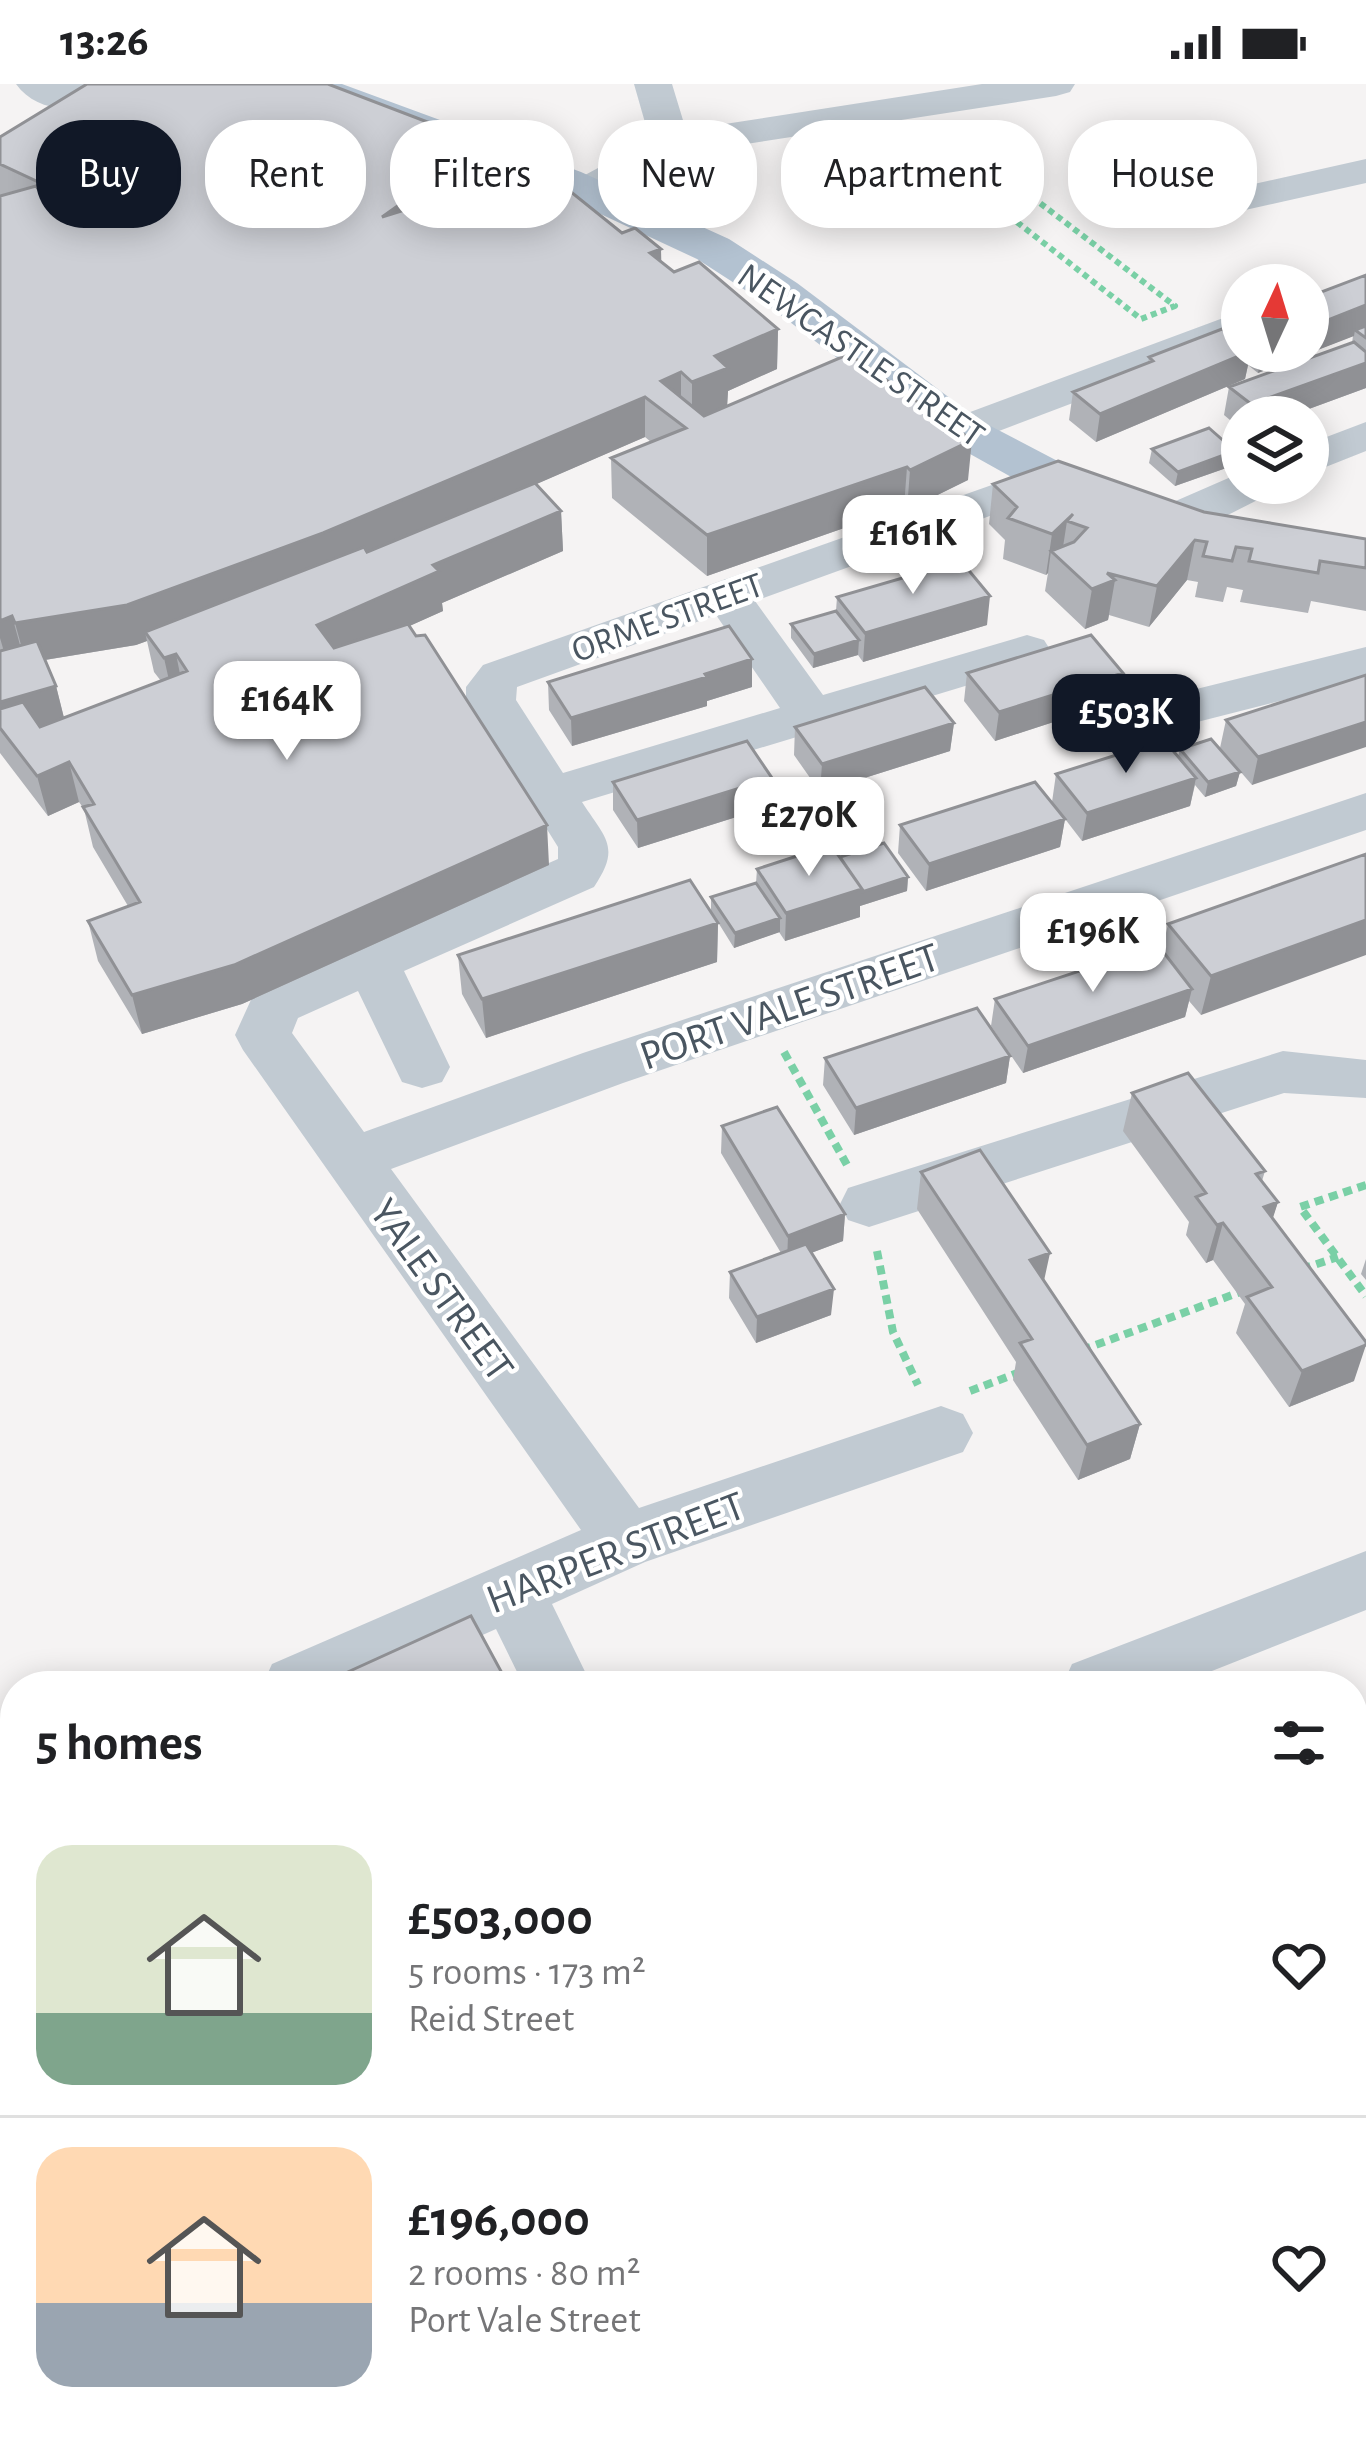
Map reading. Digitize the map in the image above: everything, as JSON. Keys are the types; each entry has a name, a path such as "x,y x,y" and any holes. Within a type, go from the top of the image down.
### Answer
{"main road":[{"name":"NEWCASTLE STREET","path":"303,84 586,191 712,249 781,293 845,367 1051,478 1120,506 1236,534"}],"street":[{"path":"34,84 82,92"},
{"path":"653,84 664,120"},
{"path":"757,131 1056,84"},
{"path":"1257,196 1366,171"},
{"path":"586,191 598,184"},
{"path":"1160,312 1196,341"},
{"path":"962,430 1221,332"},
{"path":"1329,451 1366,435"},
{"name":"ORME STREET","path":"371,962 574,874 584,861 584,846 491,700 491,687 500,676 1051,478"},
{"path":"1171,520 1221,498"},
{"path":"725,595 812,716"},
{"path":"581,785 1027,651"},
{"path":"1154,716 1366,663"},
{"name":"PORT VALE STREET","path":"351,1160 623,1061 1366,811"},
{"path":"371,962 422,1067"},
{"name":"YALE STREET","path":"371,962 274,1005 263,1035 625,1541"},
{"path":"869,1204 1283,1072 1363,1082"},
{"name":"HARPER STREET","path":"330,1671 625,1541 946,1415"},
{"path":"1134,1671 1366,1580"},
{"path":"511,1590 551,1671"}],"path":[{"path":"1032,197 1174,306 1160,312 1141,319 999,208 1032,197"},
{"path":"1366,1185 1300,1207 1366,1296"},
{"path":"1294,1272 1337,1256"},
{"path":"1079,1351 1252,1288"},
{"path":"946,1415 1036,1366"}],"building":[{"path":"87,84 328,84 422,120 390,120 390,211 382,217 390,215 390,228 574,228 574,194 598,214 598,228 616,228 622,233 635,228 661,249 650,253 674,272 699,262 778,329 715,356 728,368 692,382 681,372 661,381 704,416 849,354 972,440 910,470 907,467 707,535 611,458 686,428 645,397 323,533 127,605 15,623 12,616 0,621 0,196 36,186 36,228 181,228 181,120 36,120 36,181 0,164 0,137"},
{"path":"1366,275 1366,305 1329,320 1329,289"},
{"path":"1221,329 1221,364 1100,414 1073,392 1153,361 1149,357"},
{"path":"1354,342 1366,352 1366,363 1273,396 1241,396 1229,387 1271,372 1329,372 1329,351"},
{"path":"1209,428 1221,439 1221,456 1178,472 1152,449"},
{"path":"1058,461 1204,512 1366,539 1366,568 1320,561 1318,573 1249,561 1252,549 1236,547 1232,561 1203,556 1207,542 1195,540 1157,586 1107,573 1115,580 1092,589 1051,551 1074,542 1087,528 1067,521 1073,514 1052,534 1008,518 1017,507 993,484"},
{"path":"535,483 561,511 433,565 439,571 317,625 334,648 408,624 416,636 425,635 547,825 234,965 132,995 88,921 140,902 83,807 94,804 69,762 37,776 0,728 0,709 23,702 40,727 187,671 176,654 164,658 145,632 364,547 367,552"},
{"path":"961,561 990,596 865,633 837,597"},
{"path":"836,611 859,640 814,654 791,624"},
{"path":"729,626 752,659 705,674 707,677 571,718 548,682"},
{"path":"1091,635 1123,673 999,712 967,673"},
{"path":"37,641 56,686 0,702 0,651"},
{"path":"1366,675 1366,722 1258,757 1226,720"},
{"path":"925,687 954,723 822,764 795,727"},
{"path":"1211,739 1240,772 1208,782 1180,749"},
{"path":"1164,740 1196,778 1087,813 1056,774"},
{"path":"747,741 772,778 637,820 613,782"},
{"path":"1035,782 1065,819 929,864 900,825"},
{"path":"884,843 908,877 862,892 840,857"},
{"path":"831,845 862,889 786,913 757,869"},
{"path":"1366,854 1366,920 1211,976 1168,924"},
{"path":"690,880 718,923 482,999 458,955"},
{"path":"756,883 780,918 735,933 711,897"},
{"path":"1158,945 1192,989 1028,1046 995,999"},
{"path":"977,1008 1010,1056 856,1108 825,1058"},
{"path":"1188,1073 1265,1171 1256,1174 1278,1202 1264,1207 1366,1345 1302,1371 1247,1297 1272,1287 1223,1223 1217,1225 1196,1197 1206,1193 1132,1093"},
{"path":"777,1107 845,1214 788,1236 722,1126"},
{"path":"980,1150 1050,1253 1030,1260 1140,1424 1087,1445 1020,1343 1032,1339 921,1172"},
{"path":"806,1244 834,1289 757,1317 730,1272"},
{"path":"471,1616 501,1671 350,1671"}]}
